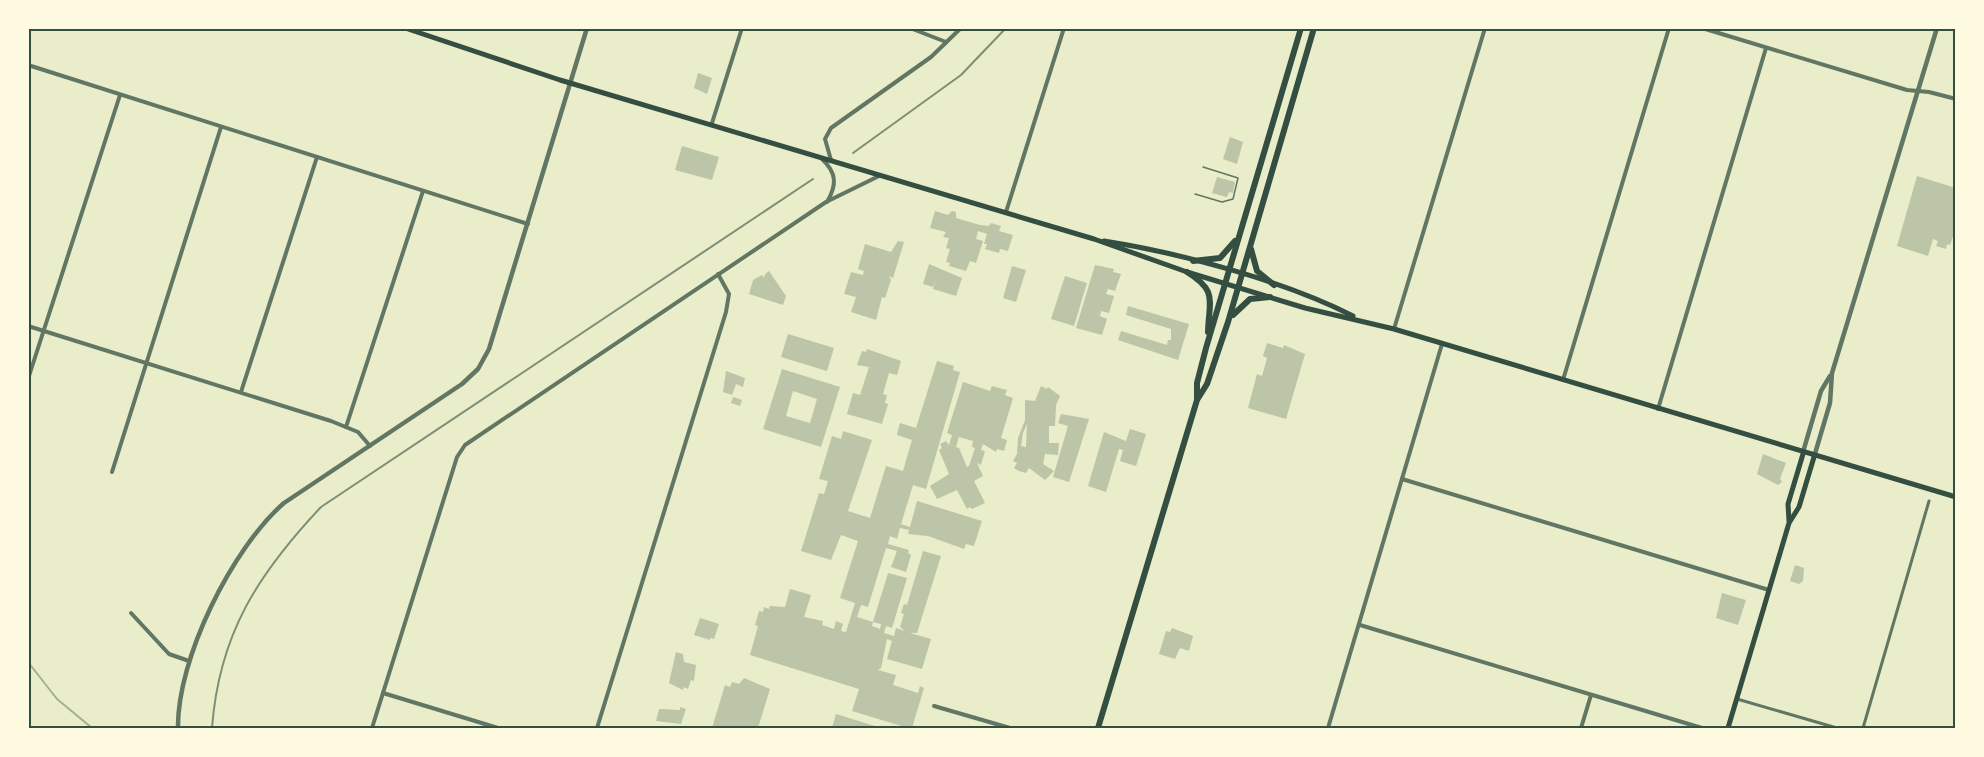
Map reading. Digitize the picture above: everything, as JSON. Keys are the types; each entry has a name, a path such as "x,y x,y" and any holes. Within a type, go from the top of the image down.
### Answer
{"highway":[{"path":"1197,400 1197,383 1208,341 1301,28"},
{"path":"1098,729 1197,400 1207,384 1228,322 1314,28"},
{"path":"1193,261 1220,258 1240,234"},
{"path":"1251,243 1255,268 1274,285"},
{"path":"1187,272 1204,285 1211,297 1208,341"},
{"path":"1228,322 1245,301 1270,297"}],"main road":[{"path":"405,28 571,83 712,123 880,176 1094,239 1238,288 1331,315 1394,329 1803,454 1956,497"},
{"path":"1094,239 1228,271 1311,297 1357,319"},
{"path":"1789,522 1788,504 1803,454"},
{"path":"1728,729 1789,522 1799,507 1814,457"}],"street":[{"path":"178,729 180,694 207,612 269,516 462,384 478,369 489,349 587,28"},
{"path":"712,123 742,28"},
{"path":"910,28 946,42"},
{"path":"832,161 825,139 831,128 903,78 961,28"},
{"path":"1006,213 1064,28"},
{"path":"1394,329 1485,28"},
{"path":"1563,380 1669,28"},
{"path":"1702,28 1907,90 1956,99"},
{"path":"1814,457 1830,403 1832,373 1937,28"},
{"path":"1658,409 1766,48"},
{"path":"28,65 528,224"},
{"path":"28,380 120,96"},
{"path":"112,472 221,128"},
{"path":"240,392 318,157"},
{"path":"820,157 827,163 835,180 835,186 826,202"},
{"path":"372,729 457,457 477,435 826,202 880,176"},
{"path":"346,427 423,191"},
{"path":"597,729 728,301 727,288 718,274"},
{"path":"28,326 346,427 358,432 370,446"},
{"path":"1328,729 1442,344"},
{"path":"1803,454 1821,391 1832,373"},
{"path":"1402,478 1770,591"},
{"path":"1863,729 1929,501"},
{"path":"131,614 169,654 189,661"},
{"path":"1360,625 1702,729"},
{"path":"383,693 498,729"},
{"path":"1581,729 1591,695"},
{"path":"1737,699 1837,729"},
{"path":"934,706 1010,729"}],"lane":[{"path":"1195,194 1222,202 1233,199 1239,181 1238,178 1203,167"}],"building":[{"path":"698,73 712,78 707,94 694,88"},
{"path":"1230,137 1243,142 1237,164 1223,159"},
{"path":"682,146 719,157 712,180 675,170"},
{"path":"1917,176 1956,188 1956,228 1950,245 1947,244 1946,249 1936,246 1938,241 1933,239 1928,256 1897,246"},
{"path":"1217,177 1235,182 1233,193 1229,192 1227,197 1212,193"},
{"path":"935,211 948,215 952,211 956,212 956,218 980,225 989,226 991,223 1001,226 999,231 1013,235 1008,251 1000,249 999,253 985,249 987,234 978,231 976,239 983,241 976,263 970,261 966,271 949,266 950,263 946,262 950,249 946,248 949,238 943,237 946,232 930,228"},
{"path":"898,241 904,242 893,278 889,276 891,280 885,298 882,297 876,320 851,312 856,297 844,294 851,272 863,275 864,271 858,269 865,244 891,252"},
{"path":"929,264 962,278 956,296 933,289 936,278 933,287 923,284"},
{"path":"1095,265 1114,269 1113,272 1121,274 1115,291 1108,289 1106,294 1114,296 1109,313 1101,311 1100,316 1107,319 1102,335 1076,328"},
{"path":"1012,266 1026,270 1016,302 1003,298"},
{"path":"769,271 786,296 783,305 749,294 753,280 762,275 764,278"},
{"path":"1065,276 1087,283 1074,326 1051,319"},
{"path":"1128,306 1189,324 1178,360 1118,340 1121,331 1167,345 1168,340 1171,340 1171,329 1126,315"},
{"path":"788,334 834,348 827,371 781,357"},
{"path":"1267,343 1283,348 1284,345 1305,354 1286,419 1248,408 1257,374 1262,376 1267,358 1263,356"},
{"path":"867,349 901,361 897,375 889,373 883,394 887,395 885,403 888,404 882,424 847,414 853,393 860,395 869,367 857,365 862,351 866,352"},
{"path":"937,361 954,366 953,370 960,372 926,489 913,485 901,524 910,527 917,501 982,521 974,546 966,544 964,549 928,536 908,534 909,530 900,528 897,539 890,536 888,544 909,550 908,553 911,555 906,572 891,567 897,551 886,548 868,607 861,605 857,617 873,622 888,573 907,578 892,628 886,626 884,633 894,636 896,628 905,631 900,627 904,614 901,613 904,604 907,605 923,551 941,556 917,633 910,633 931,639 922,669 887,659 892,641 887,639 881,668 878,670 896,675 893,685 918,693 920,686 924,688 912,728 908,728 852,711 859,689 750,655 758,626 755,625 759,611 763,612 764,607 769,609 770,606 785,607 790,589 811,595 804,617 823,621 822,625 834,629 836,621 843,624 841,631 846,632 855,603 840,598 858,541 841,535 831,560 801,551 819,493 824,494 828,481 819,479 832,436 841,439 843,431 872,440 848,511 870,518 886,466 903,471 912,440 897,435 900,423 916,428","holes":["873,622 881,624 880,629 872,626"]},
{"path":"782,369 840,387 821,447 763,429","holes":["793,391 817,399 810,423 786,416"]},
{"path":"726,371 745,378 743,387 736,384 732,395 723,392"},
{"path":"963,382 990,391 992,386 1007,390 1005,395 1013,398 1001,438 1007,440 1004,451 997,449 996,452 983,444 981,450 985,451 981,465 977,463 983,476 974,481 985,503 972,509 970,507 967,509 957,490 937,499 930,486 949,474 939,450 942,448 940,444 946,441 949,445 952,435 947,433","holes":["959,437 973,441 972,447 975,448 967,467 959,448 956,447"]},
{"path":"1041,386 1047,389 1048,387 1060,396 1056,405 1055,426 1049,426 1049,443 1059,443 1058,455 1045,454 1043,464 1054,471 1045,480 1029,468 1026,473 1019,471 1014,468 1017,463 1013,461 1017,454 1018,438 1025,420 1025,400 1035,401","holes":["1027,424 1026,447 1021,446"]},
{"path":"733,397 742,400 740,406 731,403"},
{"path":"1061,414 1089,419 1069,482 1053,477 1068,426 1058,423"},
{"path":"1130,429 1146,434 1136,466 1120,461 1123,450 1119,449 1106,492 1088,486 1104,432 1126,441"},
{"path":"1763,454 1786,463 1780,479 1782,482 1778,485 1757,474"},
{"path":"1795,565 1804,568 1803,581 1799,584 1790,581"},
{"path":"1722,593 1746,600 1738,625 1716,618"},
{"path":"700,618 719,624 714,639 694,635"},
{"path":"1172,628 1193,636 1189,651 1180,648 1175,659 1159,654 1166,631 1170,632"},
{"path":"676,652 683,654 684,662 696,665 694,681 691,680 688,689 684,687 683,690 669,683"},
{"path":"744,678 770,689 758,728 712,728 725,685 730,687 732,682 739,684"},
{"path":"680,707 686,709 681,724 656,721 659,709 680,710"},
{"path":"836,714 875,726 875,728 832,728"}],"waterway":[{"path":"28,662 57,699 92,728"}],"railway":[{"path":"853,153 961,75 1006,28"},
{"path":"212,728 223,663 246,607 278,557 321,507 813,179"}]}
